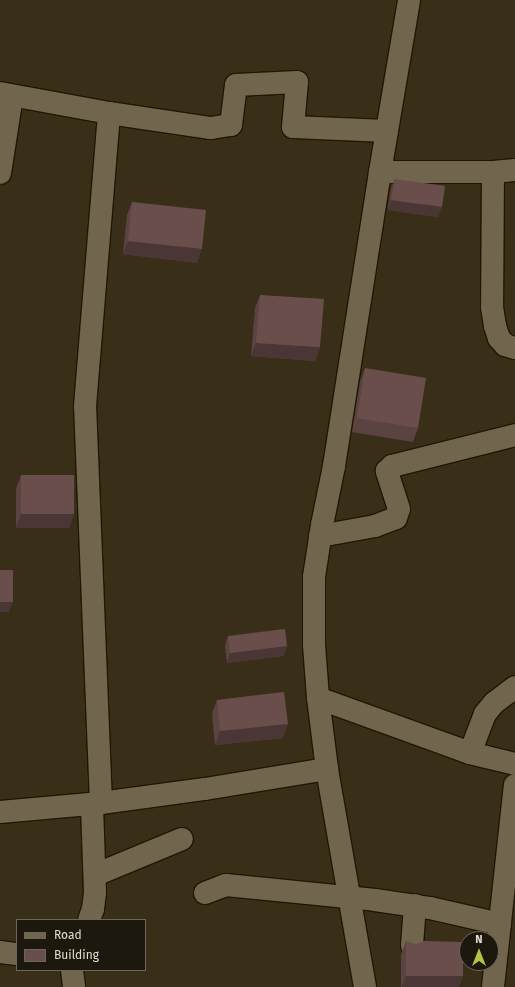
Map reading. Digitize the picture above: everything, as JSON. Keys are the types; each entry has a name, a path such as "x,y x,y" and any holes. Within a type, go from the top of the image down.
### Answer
{"street":[{"path":"365,987 327,769 318,698 314,645 314,577 320,536 334,466 380,172 409,0"},
{"path":"0,174 6,94 109,113 211,128 231,125 236,85 297,82 294,127 387,131"},
{"path":"90,919 95,892 97,803 86,406 109,113"},
{"path":"380,172 493,172 515,170"},
{"path":"493,172 492,307 495,326 499,338 505,345 515,348"},
{"path":"320,536 375,526 396,518 399,509 387,471 392,466 515,435"},
{"path":"470,753 484,714 494,703 515,687"},
{"path":"318,698 470,753 515,764"},
{"path":"0,812 97,803 205,789 327,769"},
{"path":"493,987 515,785"},
{"path":"95,875 182,839"},
{"path":"205,893 226,885 350,898 415,905 500,924"},
{"path":"412,945 415,905"},
{"path":"0,952 16,954"},
{"path":"72,971 74,987"}],"building":[{"path":"395,179 445,186 442,207 391,200"},
{"path":"132,202 206,210 202,249 128,241"},
{"path":"260,295 324,299 320,347 256,343"},
{"path":"365,368 426,378 418,428 357,418"},
{"path":"21,475 74,475 74,514 21,514"},
{"path":"0,570 13,570 13,602 0,602"},
{"path":"285,629 287,646 230,653 228,636"},
{"path":"284,692 288,724 220,731 217,700"},
{"path":"406,941 416,944 424,941 459,942 459,971 463,971 463,976 406,976"}]}
